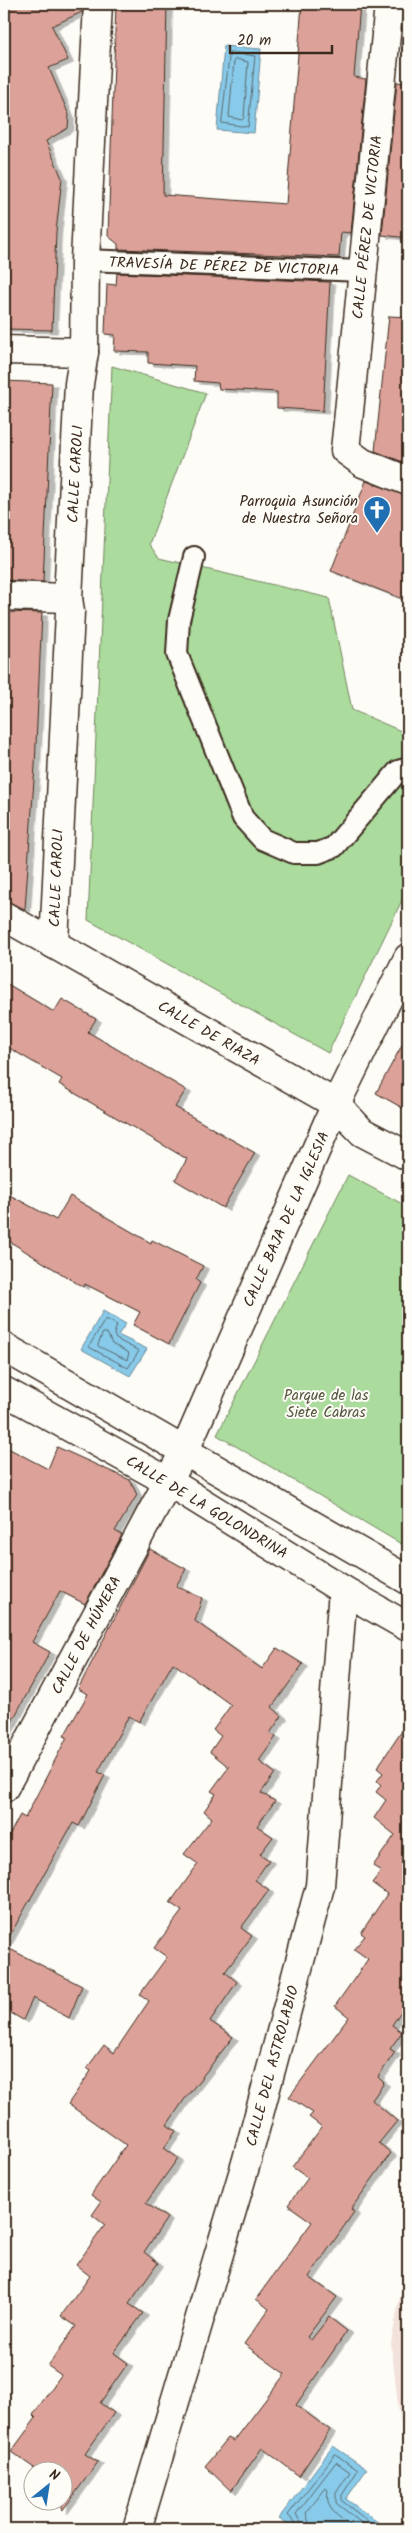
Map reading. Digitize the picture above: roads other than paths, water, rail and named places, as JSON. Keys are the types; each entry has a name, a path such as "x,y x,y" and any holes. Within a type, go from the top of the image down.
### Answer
{"street":[{"name":"CALLE CAROLI","path":"54,944 70,612 68,598 79,384 84,352 85,260 98,4"},
{"name":"CALLE PÉREZ DE VICTORIA","path":"389,4 344,450 363,463 408,481"},
{"name":"TRAVESÍA DE PÉREZ DE VICTORIA","path":"85,260 362,271"},
{"path":"4,350 84,352"},
{"path":"194,557 179,620 177,654 243,818 262,839 294,853 318,853 334,847 398,771 408,768"},
{"path":"4,596 68,598"},
{"name":"CALLE DE RIAZA","path":"4,916 336,1104 362,1132 408,1156"},
{"name":"CALLE BAJA DE LA IGLESIA","path":"169,1482 185,1450 336,1104 408,958"},
{"path":"4,1347 408,1580"},
{"name":"CALLE DE LA GOLONDRINA","path":"4,1391 169,1482 344,1590 408,1627"},
{"name":"CALLE DE HÚMERA","path":"4,1788 169,1482"},
{"name":"CALLE DEL ASTROLABIO","path":"137,2529 246,2163 320,1886 344,1590"}],"water":[{"path":"224,46 261,49 254,133 217,130"},
{"path":"103,1311 126,1324 118,1335 147,1349 130,1376 81,1349"},
{"path":"333,2446 367,2469 346,2499 383,2526 383,2529 295,2529 279,2518"}],"place":[{"name":"Parroquia Asunción de Nuestra Señora","path":"377,534"}],"park label":[{"name":"Parque de las Siete Cabras","path":"326,1404"}]}
